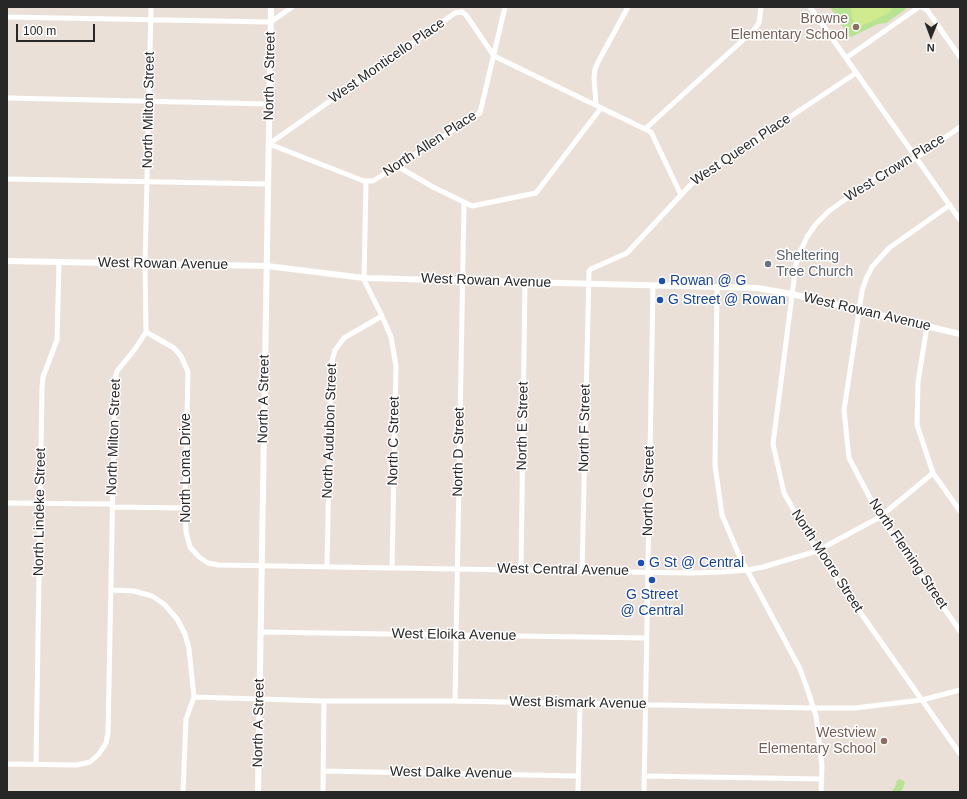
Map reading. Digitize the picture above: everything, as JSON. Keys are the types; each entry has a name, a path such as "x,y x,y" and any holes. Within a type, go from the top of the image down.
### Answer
{"street":[{"name":"North Milton Street","path":"36,764 77,765 90,762 99,754 106,743 108,733 115,379 117,371 135,349 146,332 145,264 151,7"},
{"name":"North A Street","path":"258,792 271,7"},
{"path":"7,17 271,22 292,7"},
{"name":"North Allen Place","path":"367,181 373,181 480,113 505,7"},
{"path":"397,166 433,187 474,206 538,192 598,107 595,69 628,7"},
{"path":"681,195 653,134 645,129 754,30 759,23 761,7"},
{"path":"810,7 960,220"},
{"path":"846,58 919,7"},
{"path":"922,7 927,10 960,58"},
{"name":"West Monticello Place","path":"269,144 459,12 466,15 494,56 645,129"},
{"name":"West Queen Place","path":"588,284 588,274 591,269 627,253 696,180 856,73"},
{"path":"7,98 269,104"},
{"name":"West Crown Place","path":"792,294 796,264 801,250 807,237 816,224 829,211 878,176 916,158 960,127"},
{"path":"269,144 367,181 364,278 382,316"},
{"path":"7,179 268,184"},
{"name":"North D Street","path":"455,701 464,202"},
{"name":"North Fleming Street","path":"950,205 889,248 880,256 872,267 866,279 859,310 844,410 850,458 880,517 960,632"},
{"name":"West Rowan Avenue","path":"7,261 267,266 364,278 757,288 792,294 960,334"},
{"name":"North Lindeke Street","path":"36,764 42,387 43,377 57,340 59,262"},
{"name":"North E Street","path":"521,569 525,282"},
{"name":"North F Street","path":"582,571 588,284"},
{"name":"North G Street","path":"644,792 653,286"},
{"path":"717,287 715,465 722,516 739,555 800,669 816,716 822,766 821,792"},
{"name":"North Moore Street","path":"792,294 773,444 784,492 817,551 960,754"},
{"name":"North Audubon Street","path":"327,566 331,364 335,350 344,338 382,316"},
{"name":"North C Street","path":"382,316 390,337 396,366 392,568"},
{"path":"927,326 918,382 917,425 933,473 960,511"},
{"name":"North Loma Drive","path":"146,332 174,348 181,356 188,372 185,508 187,540 199,557 208,563 218,565 261,565"},
{"name":"West Central Avenue","path":"261,565 647,572 722,572 748,570 817,551 880,517 933,473"},
{"path":"7,503 185,508"},
{"path":"111,590 134,591 152,596 164,604 177,619 185,634 189,649 194,698 186,719 183,792"},
{"name":"West Eloika Avenue","path":"261,632 647,638"},
{"name":"West Bismark Avenue","path":"194,698 855,708 922,700 960,690"},
{"path":"323,792 324,701"},
{"path":"578,792 580,704"},
{"path":"7,764 36,764"},
{"name":"West Dalke Avenue","path":"323,771 578,776"},
{"path":"644,776 822,779"}],"green space":[{"name":"Browne Elementary School","path":"830,7 905,7 906,9 886,23 878,24 851,37 848,35"},
{"path":"851,7 892,7 891,11 887,14 859,27 854,23 852,18"},
{"path":"900,779 905,783 901,792 891,792 895,787 897,780"}],"place":[{"name":"Browne Elementary School","path":"856,27"},
{"name":"Sheltering Tree Church","path":"768,264"},
{"name":"Rowan @ G","path":"662,281"},
{"name":"G Street @ Rowan","path":"660,300"},
{"name":"G St @ Central","path":"641,563"},
{"name":"G Street @ Central","path":"652,580"},
{"name":"Westview Elementary School","path":"884,741"}]}
